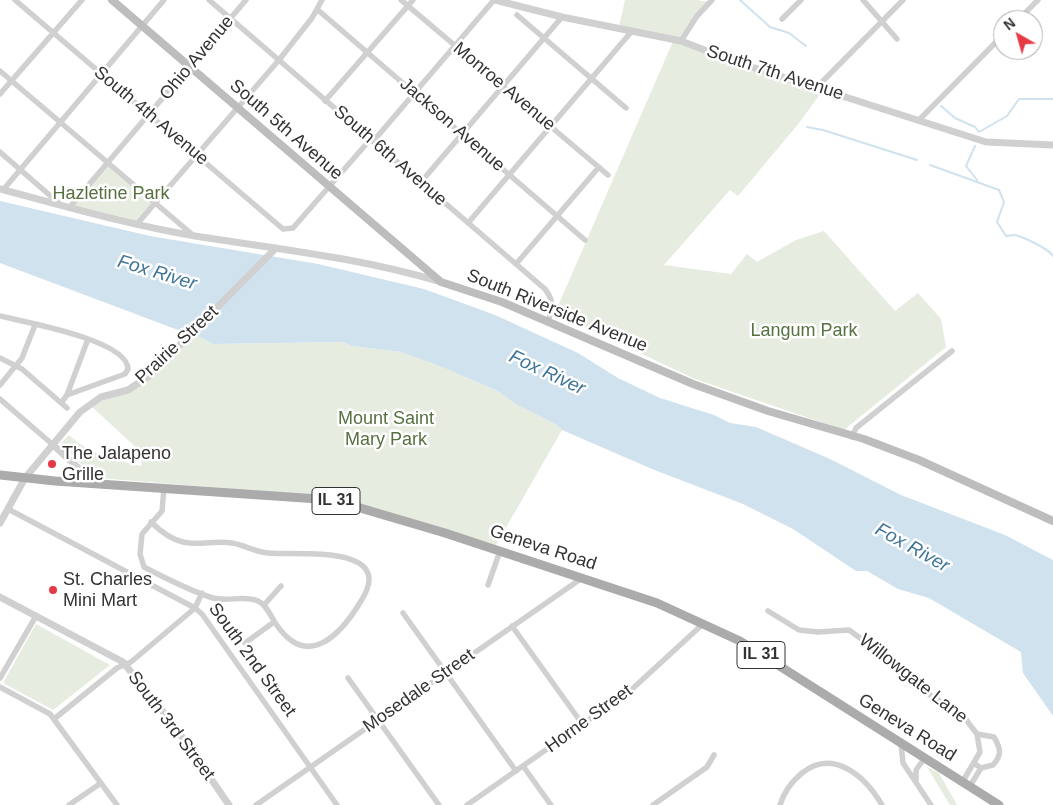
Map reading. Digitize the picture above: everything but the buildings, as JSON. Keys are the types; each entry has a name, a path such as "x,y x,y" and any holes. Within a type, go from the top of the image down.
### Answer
{"main road":[{"name":"South 5th Avenue","path":"112,0 441,282"},
{"name":"South Riverside Avenue","path":"441,282 502,302 693,384 768,411 919,460 1053,521"},
{"name":"IL 31","path":"0,475 25,478"},
{"name":"Geneva Road","path":"25,478 333,500 500,551 657,603 740,641 999,805"}],"street":[{"name":"South 4th Avenue","path":"15,0 283,229 289,230 293,228 329,186"},
{"path":"0,94 82,0"},
{"path":"2,189 164,0"},
{"name":"South 6th Avenue","path":"209,0 545,289 551,297 553,306 548,321"},
{"name":"Ohio Avenue","path":"66,206 108,162 246,0"},
{"path":"137,224 279,60 318,10 322,0"},
{"name":"Monroe Avenue","path":"401,0 608,175"},
{"path":"325,101 413,0"},
{"path":"329,186 415,93 495,0"},
{"name":"South 7th Avenue","path":"495,0 562,17 681,41 736,62 986,142 1053,145"},
{"path":"681,41 697,16 712,0"},
{"path":"782,19 801,0"},
{"path":"863,0 897,39"},
{"path":"817,87 903,0"},
{"path":"1028,10 1038,0"},
{"name":"Jackson Avenue","path":"318,10 586,240"},
{"path":"517,15 626,108"},
{"path":"421,182 562,17"},
{"path":"468,223 632,31"},
{"path":"919,120 993,45"},
{"path":"0,71 194,236"},
{"path":"0,152 66,206"},
{"path":"516,264 598,167"},
{"name":"South Riverside Avenue","path":"2,189 137,224 194,236 355,260 441,282"},
{"name":"Prairie Street","path":"0,523 25,478 52,444 90,402 139,385 276,248"},
{"path":"0,316 88,339 110,348 124,357 128,364 127,372 67,395"},
{"path":"0,385 26,352 35,324"},
{"path":"61,403 67,395 88,339"},
{"path":"852,437 856,428 952,351"},
{"path":"0,358 16,366 67,408"},
{"path":"0,399 95,483"},
{"path":"152,522 163,533 182,542 233,543 266,553 324,553 356,563 368,572 368,586 356,610 340,627 317,645 306,648 295,645 274,622 264,605 250,599 229,601 202,593 144,567 140,554 142,534 152,522 162,511 164,488"},
{"name":"South 2nd Street","path":"8,509 196,608 337,805"},
{"path":"488,585 500,551"},
{"name":"Mosedale Street","path":"256,805 582,578"},
{"path":"264,605 281,586"},
{"path":"54,719 196,608 202,593"},
{"name":"South 3rd Street","path":"0,597 125,665 173,724 229,805"},
{"name":"Willowgate Lane","path":"768,611 799,630 818,632 850,630 879,652 893,659 922,690 963,715 977,734 980,752 966,784"},
{"path":"403,613 516,771"},
{"path":"0,678 36,616"},
{"path":"245,643 274,622"},
{"name":"Horne Street","path":"467,805 633,688 704,623"},
{"path":"512,626 582,725"},
{"path":"348,678 439,805"},
{"path":"0,687 50,714 117,805"},
{"path":"966,784 981,768 993,766 1000,757 1000,747 994,738 977,734"},
{"path":"901,744 903,763 931,805"},
{"path":"653,805 708,767 714,755"},
{"path":"917,782 915,773 924,759"},
{"path":"780,805 789,786 802,773 819,763 830,762 845,768 863,781 882,805"},
{"path":"975,764 981,768"},
{"path":"523,766 551,805"},
{"path":"69,805 101,783"}],"green space":[{"path":"625,0 697,0 708,2 681,40 619,27"},
{"name":"Langum Park","path":"674,39 823,90 799,123 738,196 730,190 664,265 731,274 747,254 757,262 796,240 824,231 895,311 918,293 941,319 946,347 844,430 695,379 555,313"},
{"name":"Hazletine Park","path":"109,163 154,202 136,223 72,206"},
{"name":"Mount Saint Mary Park","path":"194,334 213,344 343,342 352,346 401,352 498,391 517,404 557,425 562,430 496,545 340,498 100,478 92,474 63,448 62,442 69,435 94,452 112,459 141,466 142,453 90,405 102,398 139,387"},
{"path":"36,624 110,665 53,710 3,683"},
{"path":"927,767 939,773 957,805 950,805"}],"water":[{"name":"Fox River","path":"0,201 150,236 318,264 424,289 495,315 578,353 618,378 660,398 714,415 730,423 756,427 830,459 901,495 1005,535 1053,560 1053,716 1023,673 1021,652 929,598 898,589 867,571 856,571 793,529 743,504 652,469 562,430 557,425 516,404 498,391 401,352 352,346 343,342 213,344 194,334 178,330 0,263"}],"waterway":[{"path":"740,0 770,27 789,33 806,46"},
{"path":"941,106 955,118 975,127 979,132 1007,116 1019,99 1053,99"},
{"path":"807,127 823,130 917,160"},
{"path":"975,146 966,166 977,180"},
{"path":"930,165 999,190 1004,202 997,222 1006,236 1014,235 1023,238 1041,247 1053,256"}],"place":[{"name":"The Jalapeno Grille","path":"52,464"},
{"name":"St. Charles Mini Mart","path":"53,590"}]}
